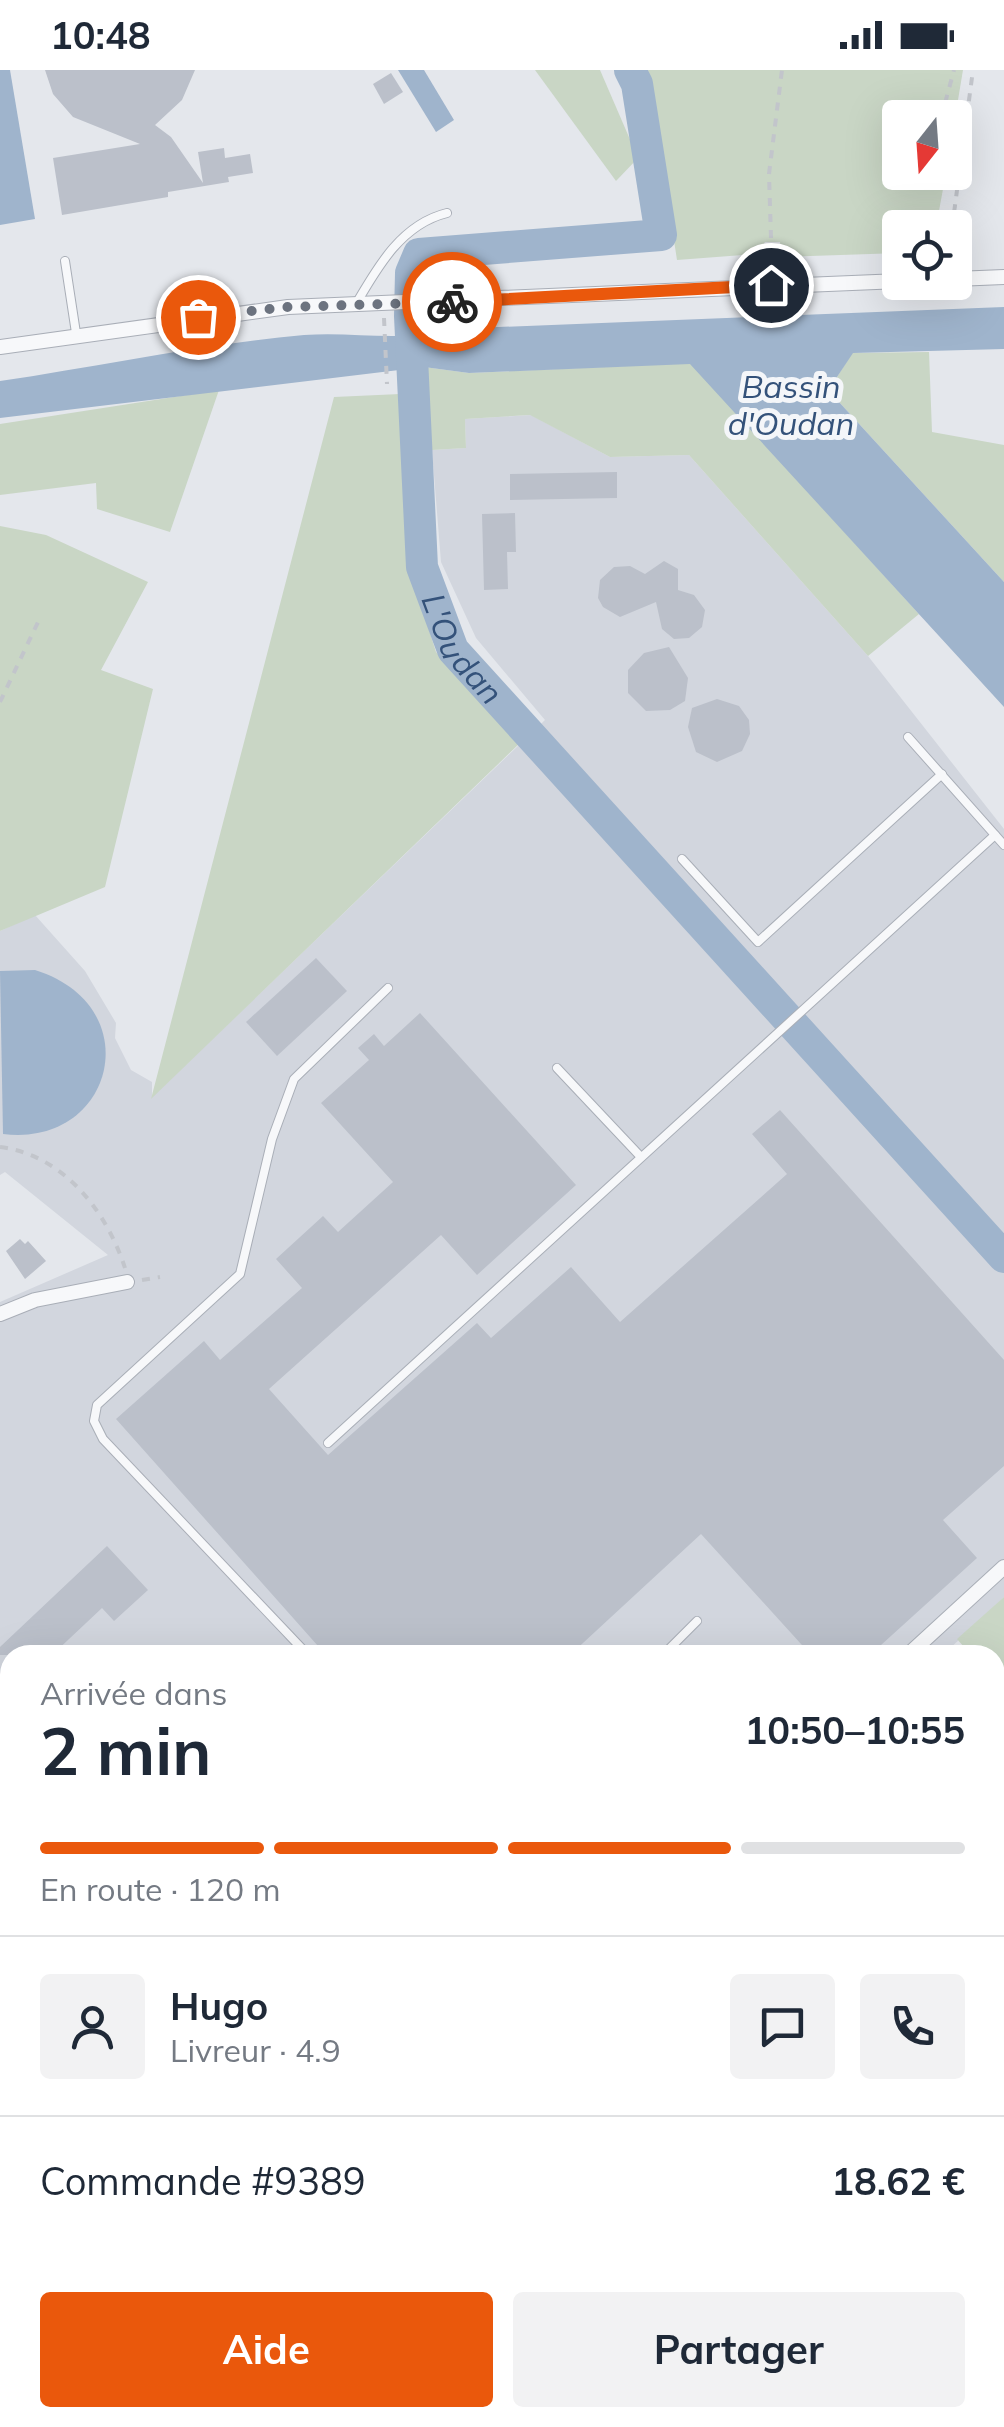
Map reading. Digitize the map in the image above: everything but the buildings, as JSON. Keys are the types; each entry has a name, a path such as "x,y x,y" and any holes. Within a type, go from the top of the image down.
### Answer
{"street":[{"path":"972,278 1004,277"},
{"path":"0,347 246,310 882,282"},
{"path":"0,1314 35,1300 127,1282"},
{"path":"919,1645 1004,1566"},
{"path":"924,1640 928,1645"}],"lane":[{"path":"356,304 381,262 403,238 426,218 447,213"},
{"path":"65,261 76,334"},
{"path":"908,737 1004,845"},
{"path":"682,859 758,942 942,774"},
{"path":"328,1442 995,835"},
{"path":"299,1645 103,1438 94,1422 97,1405 240,1274 272,1139 294,1078 388,988"},
{"path":"557,1068 640,1156"},
{"path":"673,1645 697,1621"}],"path":[{"path":"771,285 769,174 782,70"},
{"path":"946,100 954,70"},
{"path":"954,210 973,70"},
{"path":"384,318 388,384"},
{"path":"0,702 38,620"},
{"path":"0,1147 23,1150 58,1167 97,1208 125,1265"}],"shaded area":[{"path":"531,415 610,457 689,455 868,656 1004,829 1004,1597 954,1645 0,1645 0,1302 108,1255 5,1172 0,1175 0,931 35,915 85,971 116,1023 115,1038 131,1070 152,1082 152,1097 545,720 476,638 441,562 432,450 466,448 465,419"}],"green space":[{"path":"535,70 600,70 638,158 616,181"},
{"path":"648,70 963,70 958,100 882,100 882,190 943,190 939,210 882,210 882,254 781,257 780,242 765,242 756,254 677,260"},
{"path":"929,352 932,432 1004,445 1004,582 839,402 837,377 852,353"},
{"path":"691,363 919,614 868,656 689,455 610,457 530,415 465,419 466,448 432,450 424,367 469,373"},
{"path":"219,390 170,532 97,509 96,483 0,495 0,424"},
{"path":"400,394 410,570 436,652 521,742 151,1099 334,397"},
{"path":"0,526 46,535 148,582 101,670 153,689 105,887 0,931"},
{"path":"1004,1597 1004,1645 962,1645 957,1639"}],"water":[{"path":"0,70 10,70 35,219 0,225"},
{"path":"398,70 424,70 454,120 436,132"},
{"name":"Bassin d'Oudan","path":"1004,307 1004,349 853,353 837,377 839,402 1004,582 1004,707 690,364 469,373 424,367 0,418 0,381 266,339"},
{"path":"35,970 71,988 94,1013 105,1041 104,1071 92,1098 71,1119 41,1132 3,1134 0,971"}],"waterway":[{"name":"L'Oudan","path":"630,70 637,84 661,235 419,254 411,273 422,567 453,650 1004,1257"}],"way so far":[{"path":"198,317 288,307 452,302"}],"route":[{"path":"452,302 771,285"}]}
